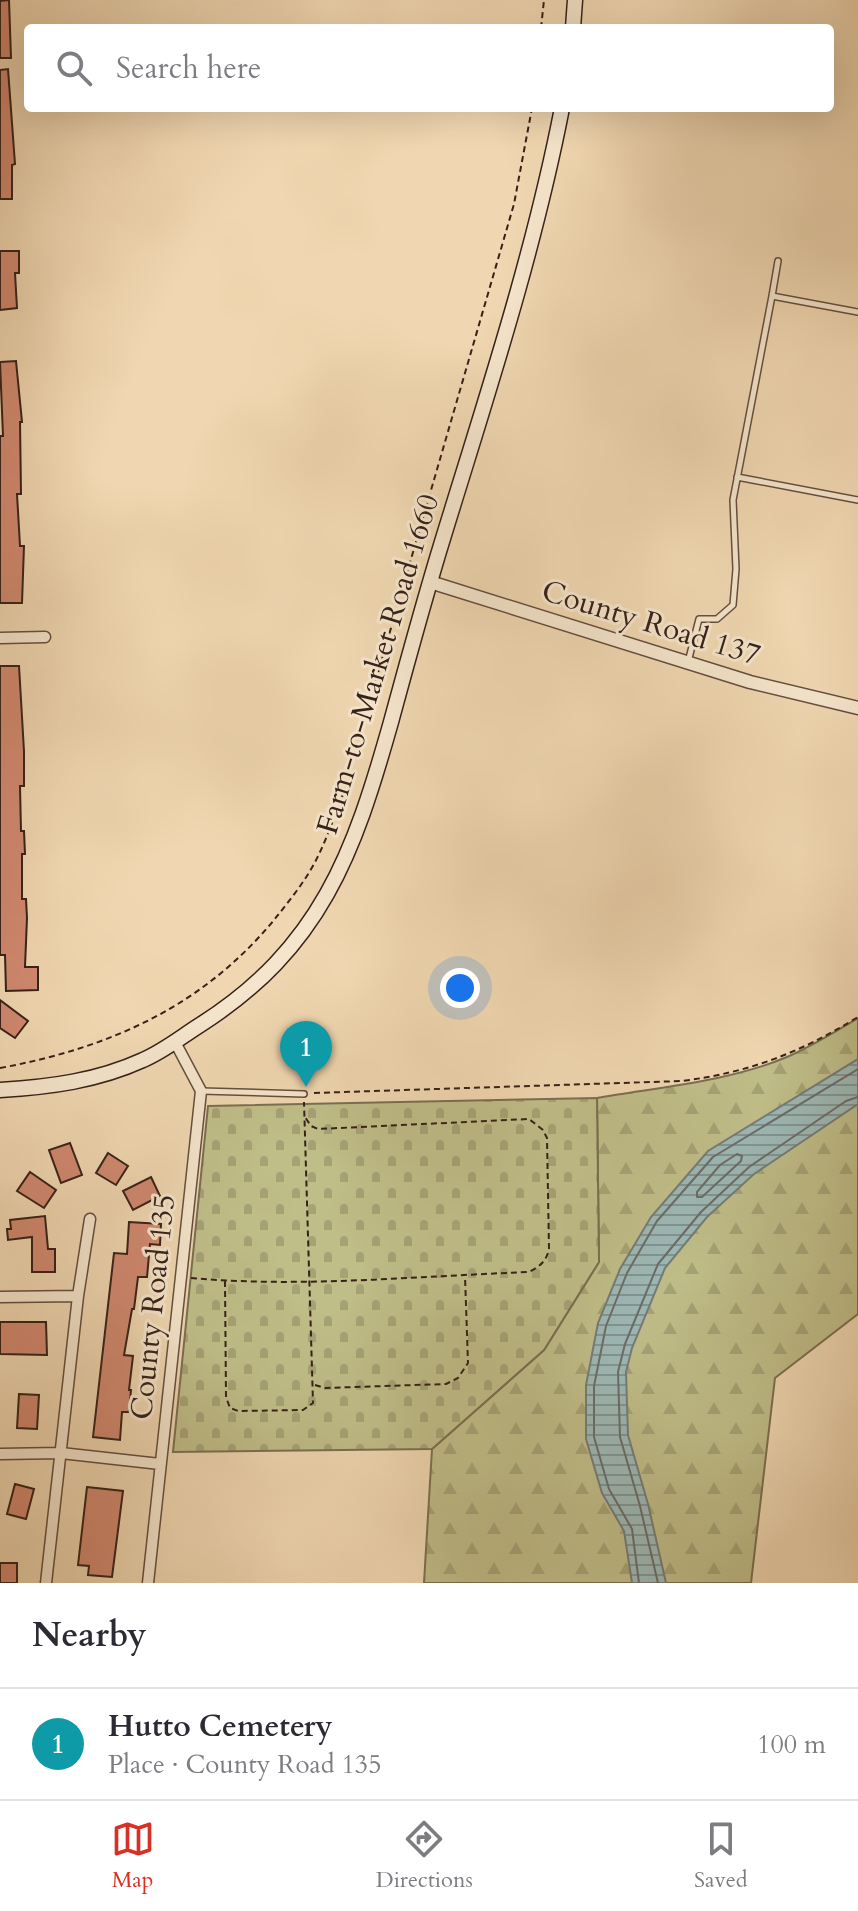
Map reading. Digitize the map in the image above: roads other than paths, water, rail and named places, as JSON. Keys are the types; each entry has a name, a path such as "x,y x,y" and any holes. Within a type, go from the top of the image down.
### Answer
{"main road":[{"path":"573,24 575,0"},
{"name":"Farm-to-Market Road 1660","path":"0,1090 72,1083 144,1059 175,1042 237,1001 270,971 308,925 330,890 367,805 430,582 520,287 561,112"}],"street":[{"name":"County Road 137","path":"430,582 750,682 858,708"},
{"path":"0,638 45,637"},
{"path":"175,1042 201,1091"},
{"name":"County Road 135","path":"148,1583 201,1091"},
{"path":"46,1583 78,1296 90,1219"},
{"path":"0,1297 78,1296"},
{"path":"0,1454 61,1453 160,1464"}],"lane":[{"path":"688,663 699,619 717,619 733,605 736,569 733,500 778,261"},
{"path":"772,296 858,312"},
{"path":"737,477 858,500"},
{"path":"201,1091 304,1094"}],"water":[{"path":"858,1059 858,1104 754,1174 707,1217 665,1268 632,1348 626,1372 628,1435 666,1583 632,1583 624,1531 602,1493 586,1439 586,1385 598,1323 620,1269 651,1217 708,1151"}],"place":[{"name":"Hutto Cemetery","path":"306,1087"}]}
